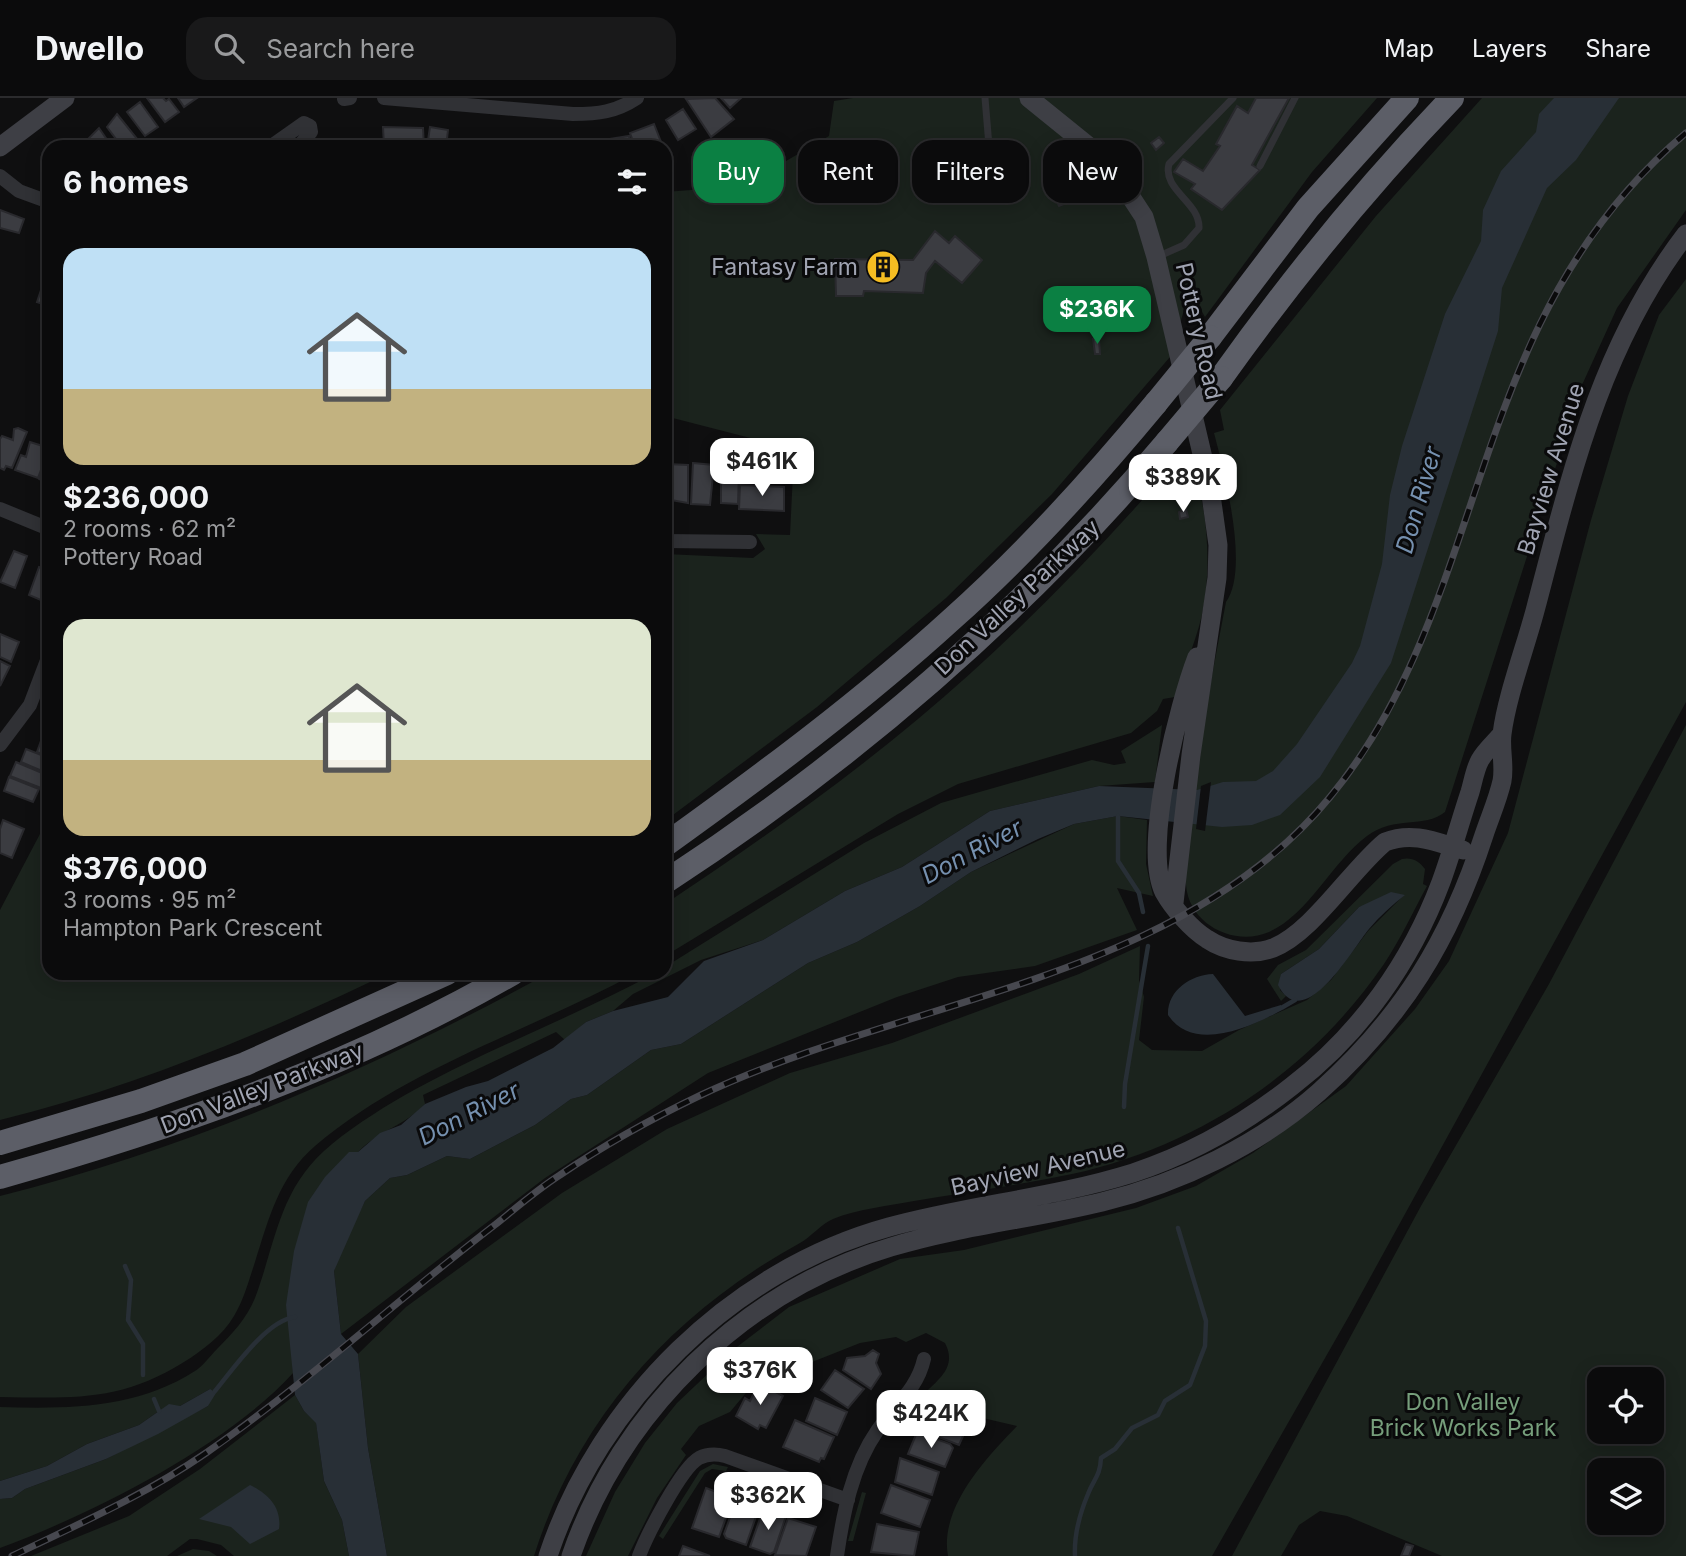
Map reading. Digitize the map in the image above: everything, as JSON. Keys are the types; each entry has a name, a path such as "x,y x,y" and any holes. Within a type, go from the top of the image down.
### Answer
{"highway":[{"name":"Don Valley Parkway","path":"672,840 762,776 953,618 1065,508 1210,337 1308,208 1407,98"},
{"name":"Don Valley Parkway","path":"672,876 805,785 1009,610 1088,533 1221,378 1265,317 1349,214 1452,98"},
{"name":"Don Valley Parkway","path":"0,1143 117,1109 245,1064 431,980"},
{"name":"Don Valley Parkway","path":"0,1177 192,1118 358,1051 501,980"}],"main road":[{"path":"0,147 65,98"},
{"name":"Pottery Road","path":"1029,98 1088,143 1117,173 1144,217 1156,257 1214,513 1217,578 1187,786 1174,904"},
{"name":"Bayview Avenue","path":"571,1556 591,1505 612,1467 657,1403 743,1321 825,1272 895,1246 1141,1191 1198,1169 1252,1140 1314,1096 1362,1052 1419,981 1440,946 1478,854 1503,777 1502,734 1555,535 1607,367 1630,318 1686,234"},
{"name":"Pottery Road","path":"1210,623 1179,707 1157,847 1164,890 1189,925 1210,942 1229,949 1260,951 1282,944 1302,928 1385,842 1409,836 1478,854"},
{"name":"Bayview Avenue","path":"548,1556 594,1457 642,1388 684,1345 730,1305 807,1259 888,1227 1136,1172 1188,1151 1247,1120 1295,1084 1344,1039 1399,968 1441,883 1480,760 1502,734"}],"street":[{"path":"344,99 350,98"},
{"path":"384,98 601,114 619,109 637,98"},
{"path":"280,140 304,123 311,132 304,140"},
{"path":"0,176 19,191 42,199"},
{"path":"0,509 42,526"},
{"path":"672,541 750,542"},
{"path":"0,745 30,705 42,673"},
{"path":"837,1556 848,1500 870,1442 912,1389 924,1359"},
{"path":"639,1556 685,1473 698,1459 710,1455 725,1456 848,1500"}],"lane":[{"path":"985,98 988,140"},
{"path":"1156,257 1184,245 1199,228 1196,211 1170,181 1169,164 1233,98"},
{"path":"1260,166 1295,98"}],"green space":[{"path":"853,98 1377,98 1312,172 1205,317 1190,290 1170,357 1052,494 946,598 817,707 672,816 672,554 753,558 765,549 756,534 790,535 793,473 778,445 672,418 672,191 693,190 693,203 784,203 784,162 798,154 798,203 898,203 898,140 822,140 829,136 834,101"},
{"path":"1482,98 1686,98 1686,210 1617,308 1582,385 1445,812 1428,820 1388,826 1367,836 1296,913 1269,932 1242,937 1229,934 1216,929 1195,911 1186,885 1186,862 1206,711 1226,602 1233,587 1236,567 1233,519 1214,433 1224,430 1220,410 1376,216"},
{"path":"1686,279 1686,702 1349,1316 1212,1556 948,1556 947,1538 958,1502 979,1469 1017,1426 987,1419 925,1393 945,1371 949,1358 945,1343 926,1333 906,1342 896,1337 860,1343 797,1368 780,1367 755,1382 730,1412 699,1426 681,1449 686,1455 657,1498 628,1556 586,1556 615,1492 645,1443 677,1403 733,1350 789,1307 900,1259 964,1250 1136,1208 1196,1186 1253,1153 1346,1086 1415,1009 1449,961 1508,833 1591,520 1628,396 1659,315"},
{"path":"1188,461 1195,476 1204,511 1207,550 1202,616 1175,697 1163,699 1157,711 1131,733 958,784 898,814 672,952 672,899 857,768 952,690 1083,564 1174,464"},
{"path":"1162,725 1155,782 1099,786 990,811 902,867 845,891 763,940 701,960 672,974 672,963 864,843 941,803 1092,760 1114,765 1126,763 1121,751"},
{"name":"Don Valley Brick Works Park","path":"1686,725 1686,1556 1442,1556 1347,1516 1320,1511 1299,1525 1281,1556 1232,1556 1421,1206 1549,984"},
{"path":"1118,816 1147,820 1146,864 1153,896 1117,888 1137,930 1035,966 958,977 897,997 708,1073 545,1178 341,1334 334,1271 339,1254 365,1201 390,1178 407,1175 447,1156 470,1159 535,1125 571,1099 587,1095 651,1050 681,1044 808,963 857,942 920,906 971,872 1074,824"},
{"path":"41,832 42,980 374,980 198,1057 100,1092 0,1120 0,910"},
{"path":"1402,859 1412,859 1423,866 1423,884 1427,886 1384,964 1355,1003 1322,1038 1287,1070 1248,1099 1164,1144 1119,1161 1052,1178 862,1210 829,1221 711,1302 672,1336 636,1374 604,1414 576,1458 553,1506 534,1556 387,1556 368,1448 358,1354 406,1307 562,1193 667,1129 790,1073 892,1043 1079,974 1140,946 1139,980 1144,997 1139,1040 1152,1050 1202,1051 1239,1030 1307,1000 1331,980 1368,931 1404,895 1359,907 1319,949 1281,974 1280,990 1286,996 1281,1001 1267,979 1278,965 1306,950 1393,864"},
{"path":"536,980 623,980 429,1072 351,1118 315,1146 292,1171 277,1199 234,1316 218,1336 191,1358 161,1375 117,1391 73,1397 0,1397 0,1196 143,1154 213,1129 350,1072"},
{"path":"642,980 661,980 633,994 613,1011 586,1022 565,1040 556,1032 423,1095 425,1104 418,1111 360,1150 319,1225 290,1292 287,1308 291,1326 293,1373 265,1400 196,1451 156,1475 75,1517 0,1548 0,1499 12,1498 25,1489 106,1459 208,1406 210,1389 180,1406 159,1411 139,1425 87,1444 47,1466 0,1481 0,1407 76,1407 125,1400 172,1384 198,1369 234,1332 252,1305 290,1196 314,1161 332,1144 406,1094"},
{"path":"295,1395 304,1411 316,1422 324,1481 342,1520 349,1556 234,1556 221,1545 190,1539 167,1556 31,1556 129,1516 200,1469"},
{"path":"713,1464 728,1467 726,1471 712,1469 705,1473 663,1539 659,1536 700,1471"},
{"path":"862,1492 866,1493 853,1541 848,1541"},
{"path":"193,1549 209,1551 217,1556 177,1556"}],"water":[{"name":"Don River","path":"1554,98 1619,98 1576,160 1547,188 1502,288 1498,331 1391,663 1320,777 1280,815 1252,825 1222,827 1118,816 1074,824 1038,839 971,872 920,906 857,942 808,963 681,1044 651,1050 587,1095 571,1099 535,1125 470,1159 447,1156 407,1175 390,1178 365,1201 334,1271 341,1334 358,1354 368,1448 387,1556 349,1556 342,1520 324,1481 316,1423 304,1411 295,1395 286,1305 294,1251 308,1202 325,1177 349,1152 358,1152 380,1133 401,1125 425,1104 488,1081 553,1048 586,1022 613,1011 668,997 704,961 763,940 845,891 902,867 990,811 1099,786 1197,790 1223,782 1256,781 1273,771 1297,744 1352,663 1360,646 1382,564 1390,495 1402,446 1445,314 1481,241 1483,210 1501,171 1536,132 1539,114"},
{"path":"1391,892 1405,895 1373,924 1327,983 1314,995 1301,1000 1289,998 1278,985 1281,974 1319,949 1359,907"},
{"path":"1213,974 1245,1016 1281,1005 1284,1009 1241,1029 1224,1033 1193,1033 1179,1027 1168,1015 1171,999 1188,981"},
{"path":"210,1389 216,1393 208,1406 158,1434 106,1459 25,1489 12,1498 0,1499 0,1481 47,1466 87,1444 139,1425 169,1404 180,1406"},
{"path":"250,1485 263,1493 276,1508 279,1529 250,1544 231,1527 199,1519"}],"pier":[{"path":"1211,782 1205,831 1196,829 1201,786"}],"building":[{"path":"147,98 163,98 166,101 169,99 179,112 165,122"},
{"path":"178,98 197,98 184,107"},
{"path":"715,98 734,119 711,137 686,99"},
{"path":"721,98 741,98 730,108"},
{"path":"1256,98 1289,98 1252,165 1260,170 1222,210 1191,189 1195,184 1174,172 1183,159 1203,171 1220,146 1216,144 1237,106 1248,113"},
{"path":"140,102 158,127 145,136 127,112"},
{"path":"683,109 696,129 678,140 666,120"},
{"path":"117,114 138,140 117,140 107,127"},
{"path":"654,124 660,140 632,140 630,133"},
{"path":"383,127 423,128 424,140 384,140"},
{"path":"430,127 448,130 447,140 428,140"},
{"path":"99,128 107,140 87,140"},
{"path":"629,136 630,140 603,140"},
{"path":"1159,137 1164,143 1156,150 1151,143"},
{"path":"0,210 24,219 19,233 0,228"},
{"name":"Fantasy Farm","path":"935,231 949,243 955,236 982,260 962,283 935,261 926,273 923,293 864,291 863,296 836,296 835,259 913,260"},
{"path":"42,287 42,304 37,302"},
{"path":"1093,339 1099,339 1100,354 1095,354"},
{"path":"14,429 27,432 12,468 6,466 4,470 0,468 0,439 2,436 13,440"},
{"path":"30,442 42,446 42,467 38,478 15,470 21,455 26,457"},
{"path":"693,463 714,465 710,505 691,504"},
{"path":"672,464 688,465 688,503 672,500"},
{"path":"721,471 739,472 738,504 721,503"},
{"path":"740,485 784,487 784,511 739,509"},
{"path":"1186,509 1188,517 1180,519 1179,512"},
{"path":"14,551 27,556 15,588 0,582"},
{"path":"39,567 42,568 42,601 29,595"},
{"path":"0,634 19,642 11,662 0,657"},
{"path":"0,661 10,666 0,686"},
{"path":"42,738 42,754 37,752"},
{"path":"26,749 42,755 42,771 21,762"},
{"path":"16,762 42,773 42,786 41,788 10,776"},
{"path":"9,777 39,789 33,802 4,791"},
{"path":"3,820 24,829 12,858 0,853 0,829"},
{"path":"873,1350 879,1354 876,1363 881,1374 871,1389 843,1370 847,1358 865,1356"},
{"path":"835,1370 864,1389 848,1408 821,1390"},
{"path":"759,1383 783,1396 766,1428 760,1425 758,1429 736,1416 745,1398 750,1401"},
{"path":"815,1398 847,1412 837,1435 806,1421"},
{"path":"936,1411 969,1423 959,1445 928,1433"},
{"path":"795,1420 834,1437 824,1459 821,1458 819,1462 783,1447"},
{"path":"917,1432 950,1444 953,1448 945,1467 908,1454"},
{"path":"900,1458 939,1472 932,1495 895,1482"},
{"path":"891,1485 930,1500 920,1527 881,1513"},
{"path":"706,1488 733,1498 719,1537 692,1528"},
{"path":"737,1498 759,1508 746,1545 726,1538 724,1534"},
{"path":"763,1510 786,1516 774,1552 770,1554 750,1547"},
{"path":"788,1518 816,1527 806,1556 775,1555"},
{"path":"877,1524 919,1532 914,1556 871,1552"},
{"path":"1406,1544 1413,1546 1409,1556 1401,1556"},
{"path":"683,1546 710,1556 679,1556"}],"waterway":[{"path":"1118,816 1118,861 1139,893 1143,912"},
{"path":"1124,1107 1125,1084 1148,946"},
{"path":"1283,1007 1295,1000"},
{"path":"1075,1556 1080,1517 1098,1474 1101,1458 1115,1449 1132,1428 1158,1415 1165,1401 1190,1385 1205,1346 1206,1321 1178,1228"},
{"path":"125,1266 131,1280 128,1320 143,1344 143,1375"},
{"path":"215,1391 262,1336 284,1320 295,1317"},
{"path":"154,1399 159,1411"}],"railway":[{"path":"12,1556 135,1496 206,1453 316,1370 536,1192 629,1132 701,1095 781,1062 1036,979 1119,947 1197,908 1268,859 1330,797 1368,744 1400,688 1449,568 1514,384 1554,297 1585,246 1622,197 1663,153 1686,133"}],"place":[{"name":"Fantasy Farm","path":"883,267"}]}
